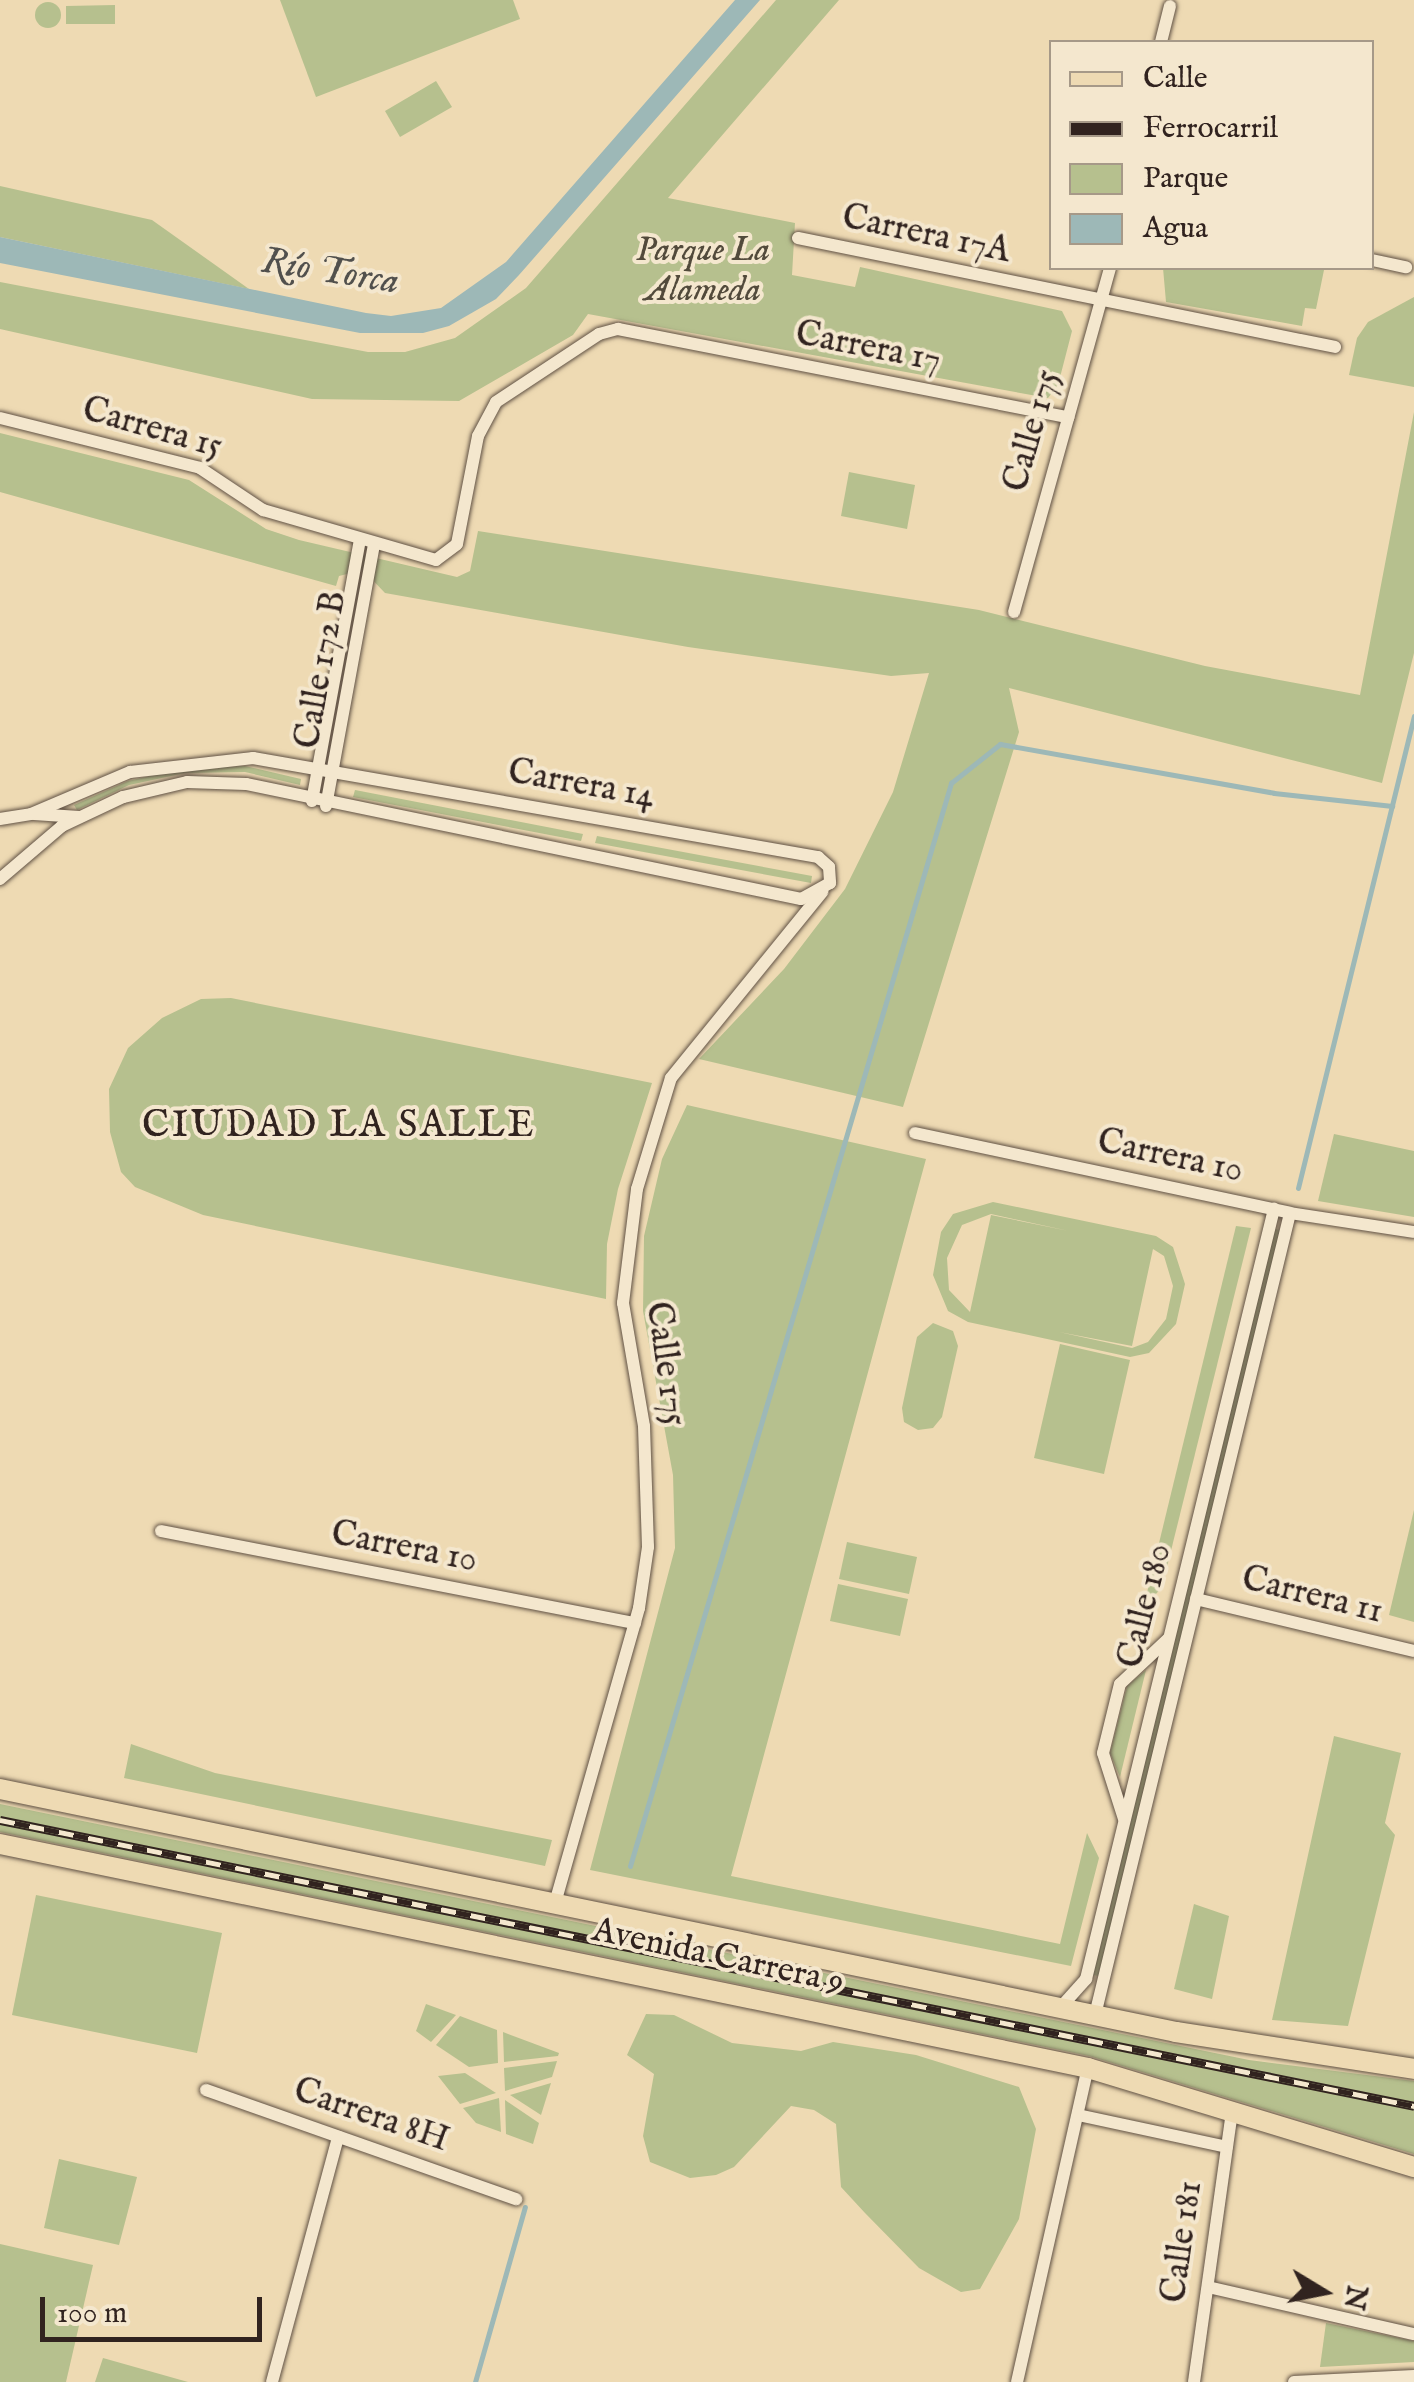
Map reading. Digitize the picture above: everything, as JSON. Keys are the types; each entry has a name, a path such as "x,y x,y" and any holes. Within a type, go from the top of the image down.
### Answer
{"main road":[{"name":"Avenida Carrera 9","path":"0,1789 1094,2015 1414,2069"},
{"name":"Avenida Carrera 9","path":"0,1844 1088,2068 1414,2168"}],"street":[{"path":"1162,40 1170,6"},
{"name":"Carrera 17A","path":"798,238 1101,304 1335,347"},
{"path":"1374,260 1406,267"},
{"name":"Calle 175","path":"1014,612 1110,270"},
{"name":"Carrera 17","path":"450,554 486,416 599,334 618,329 1068,416"},
{"name":"Carrera 15","path":"0,418 200,468 262,510 367,542 436,560 450,554"},
{"name":"Calle 172 B","path":"312,801 367,542"},
{"name":"Calle 172 B","path":"326,806 367,542"},
{"name":"Carrera 14","path":"31,814 130,772 182,762 253,758 818,857 829,867 830,882"},
{"path":"0,879 80,817 122,797 187,782 246,784 326,806 801,898 830,882"},
{"path":"0,819 31,814 80,817"},
{"name":"Calle 175","path":"555,1903 635,1623 649,1486 623,1303 637,1188 671,1078 830,882"},
{"name":"Carrera 10","path":"915,1133 1274,1210 1414,1232"},
{"name":"Calle 180","path":"1060,2008 1086,1979 1274,1210"},
{"name":"Calle 180","path":"1094,2015 1290,1213"},
{"name":"Carrera 10","path":"162,1531 635,1623"},
{"name":"Carrera 11","path":"1196,1598 1414,1651"},
{"path":"1125,1822 1103,1753 1120,1684 1169,1638"},
{"path":"1017,2382 1088,2068"},
{"name":"Carrera 8H","path":"206,2090 516,2199"},
{"name":"Calle 181","path":"1194,2382 1232,2111"},
{"path":"1078,2115 1227,2147"},
{"path":"272,2382 338,2136"},
{"path":"1208,2287 1414,2334"},
{"path":"1294,2382 1414,2376"}],"green space":[{"path":"280,0 513,0 520,19 316,97"},
{"name":"Parque La Alameda","path":"776,0 839,0 668,198 795,223 792,275 855,287 860,267 1062,311 1072,331 1058,385 1048,398 588,314 573,335 459,401 312,399 0,329 0,282 368,352 405,352 455,338 526,288"},
{"path":"48,2 57,6 61,15 57,24 48,28 39,24 35,15 39,6"},
{"path":"115,5 115,24 66,24 66,6"},
{"path":"436,81 452,107 400,137 385,111"},
{"path":"0,186 152,220 249,289 0,237"},
{"path":"1163,270 1324,270 1316,309 1305,308 1302,326 1166,302"},
{"path":"1414,297 1414,387 1349,375 1357,338 1368,322"},
{"path":"1414,412 1414,653 1382,783 1009,688 1019,732 903,1107 699,1059 784,969 845,889 893,792 929,673 891,676 688,647 385,593 363,570 339,576 336,586 0,492 0,433 189,480 266,529 299,540 457,577 470,571 478,531 979,610 1205,666 1360,695"},
{"path":"849,472 915,485 907,529 841,516"},
{"path":"245,766 301,779 300,785 245,772 185,773 129,785 77,810 74,805 128,781 185,768"},
{"path":"355,790 583,834 581,841 353,797"},
{"path":"597,836 812,876 811,883 595,843"},
{"path":"231,998 652,1083 618,1189 607,1244 606,1299 203,1215 135,1187 121,1172 110,1132 109,1089 128,1048 162,1018 201,999"},
{"path":"687,1105 926,1159 731,1876 1060,1944 1087,1833 1099,1858 1071,1966 590,1870 675,1548 673,1475 643,1311 644,1236 662,1159"},
{"path":"1334,1134 1414,1151 1414,1217 1318,1201"},
{"path":"993,1202 1156,1236 1173,1247 1185,1284 1176,1324 1149,1353 1130,1357 968,1322 948,1311 933,1275 941,1232 953,1214","holes":["991,1214 1069,1231 991,1215 970,1312 949,1290 947,1258 962,1225","1153,1249 1164,1256 1173,1286 1166,1319 1148,1342 1132,1348 1059,1332 1132,1346"]},
{"path":"1236,1226 1251,1228 1162,1587 1143,1609"},
{"path":"1275,1229 1280,1230 1099,1976 1093,1975"},
{"path":"933,1323 953,1331 958,1346 942,1417 933,1428 918,1430 904,1422 902,1408 917,1337"},
{"path":"1060,1344 1130,1360 1104,1474 1034,1458"},
{"path":"1414,1510 1414,1622 1389,1615"},
{"path":"847,1542 917,1557 909,1594 839,1579"},
{"path":"838,1584 908,1599 900,1636 830,1621"},
{"path":"1146,1670 1120,1777 1110,1753 1127,1686"},
{"path":"1334,1736 1401,1753 1385,1823 1395,1835 1348,2026 1272,2020"},
{"path":"131,1744 215,1773 552,1840 545,1866 124,1778"},
{"path":"0,1804 1249,2060 1414,2081 1414,2154 1089,2056 0,1832"},
{"path":"36,1895 222,1933 197,2053 12,2015"},
{"path":"1194,1904 1229,1916 1212,1999 1174,1989"},
{"path":"426,2004 456,2015 431,2042 416,2031"},
{"path":"646,2014 674,2015 732,2043 801,2051 833,2042 916,2055 1019,2087 1036,2129 1019,2219 980,2289 961,2292 919,2268 865,2213 841,2187 836,2124 814,2110 791,2106 734,2167 716,2175 690,2178 650,2162 643,2136 654,2074 627,2055"},
{"path":"460,2016 497,2030 498,2063 469,2067 436,2045"},
{"path":"503,2032 559,2053 558,2056 504,2062"},
{"path":"557,2061 552,2077 505,2091 504,2068"},
{"path":"465,2073 496,2093 460,2104 438,2076"},
{"path":"551,2083 541,2115 510,2095"},
{"path":"499,2098 501,2132 476,2123 463,2108"},
{"path":"505,2100 539,2123 533,2144 506,2134"},
{"path":"59,2159 137,2177 119,2245 44,2228"},
{"path":"0,2244 93,2265 66,2382 0,2382"},
{"path":"1326,2323 1414,2341 1414,2362 1320,2367"},
{"path":"103,2358 188,2382 95,2382"}],"water":[{"path":"735,0 760,0 519,275 496,299 449,326 423,333 360,333 0,263 0,237 366,313 391,316 441,308 506,262"}],"waterway":[{"path":"1298,1188 1414,716"},
{"path":"630,1866 951,783 1000,744 1274,793 1392,806"},
{"path":"475,2382 525,2207"}],"railway":[{"path":"0,1820 1414,2106"}],"district":[{"name":"CIUDAD LA SALLE","path":"339,1127"}],"water label":[{"name":"Río Torca","path":"330,273"}]}
